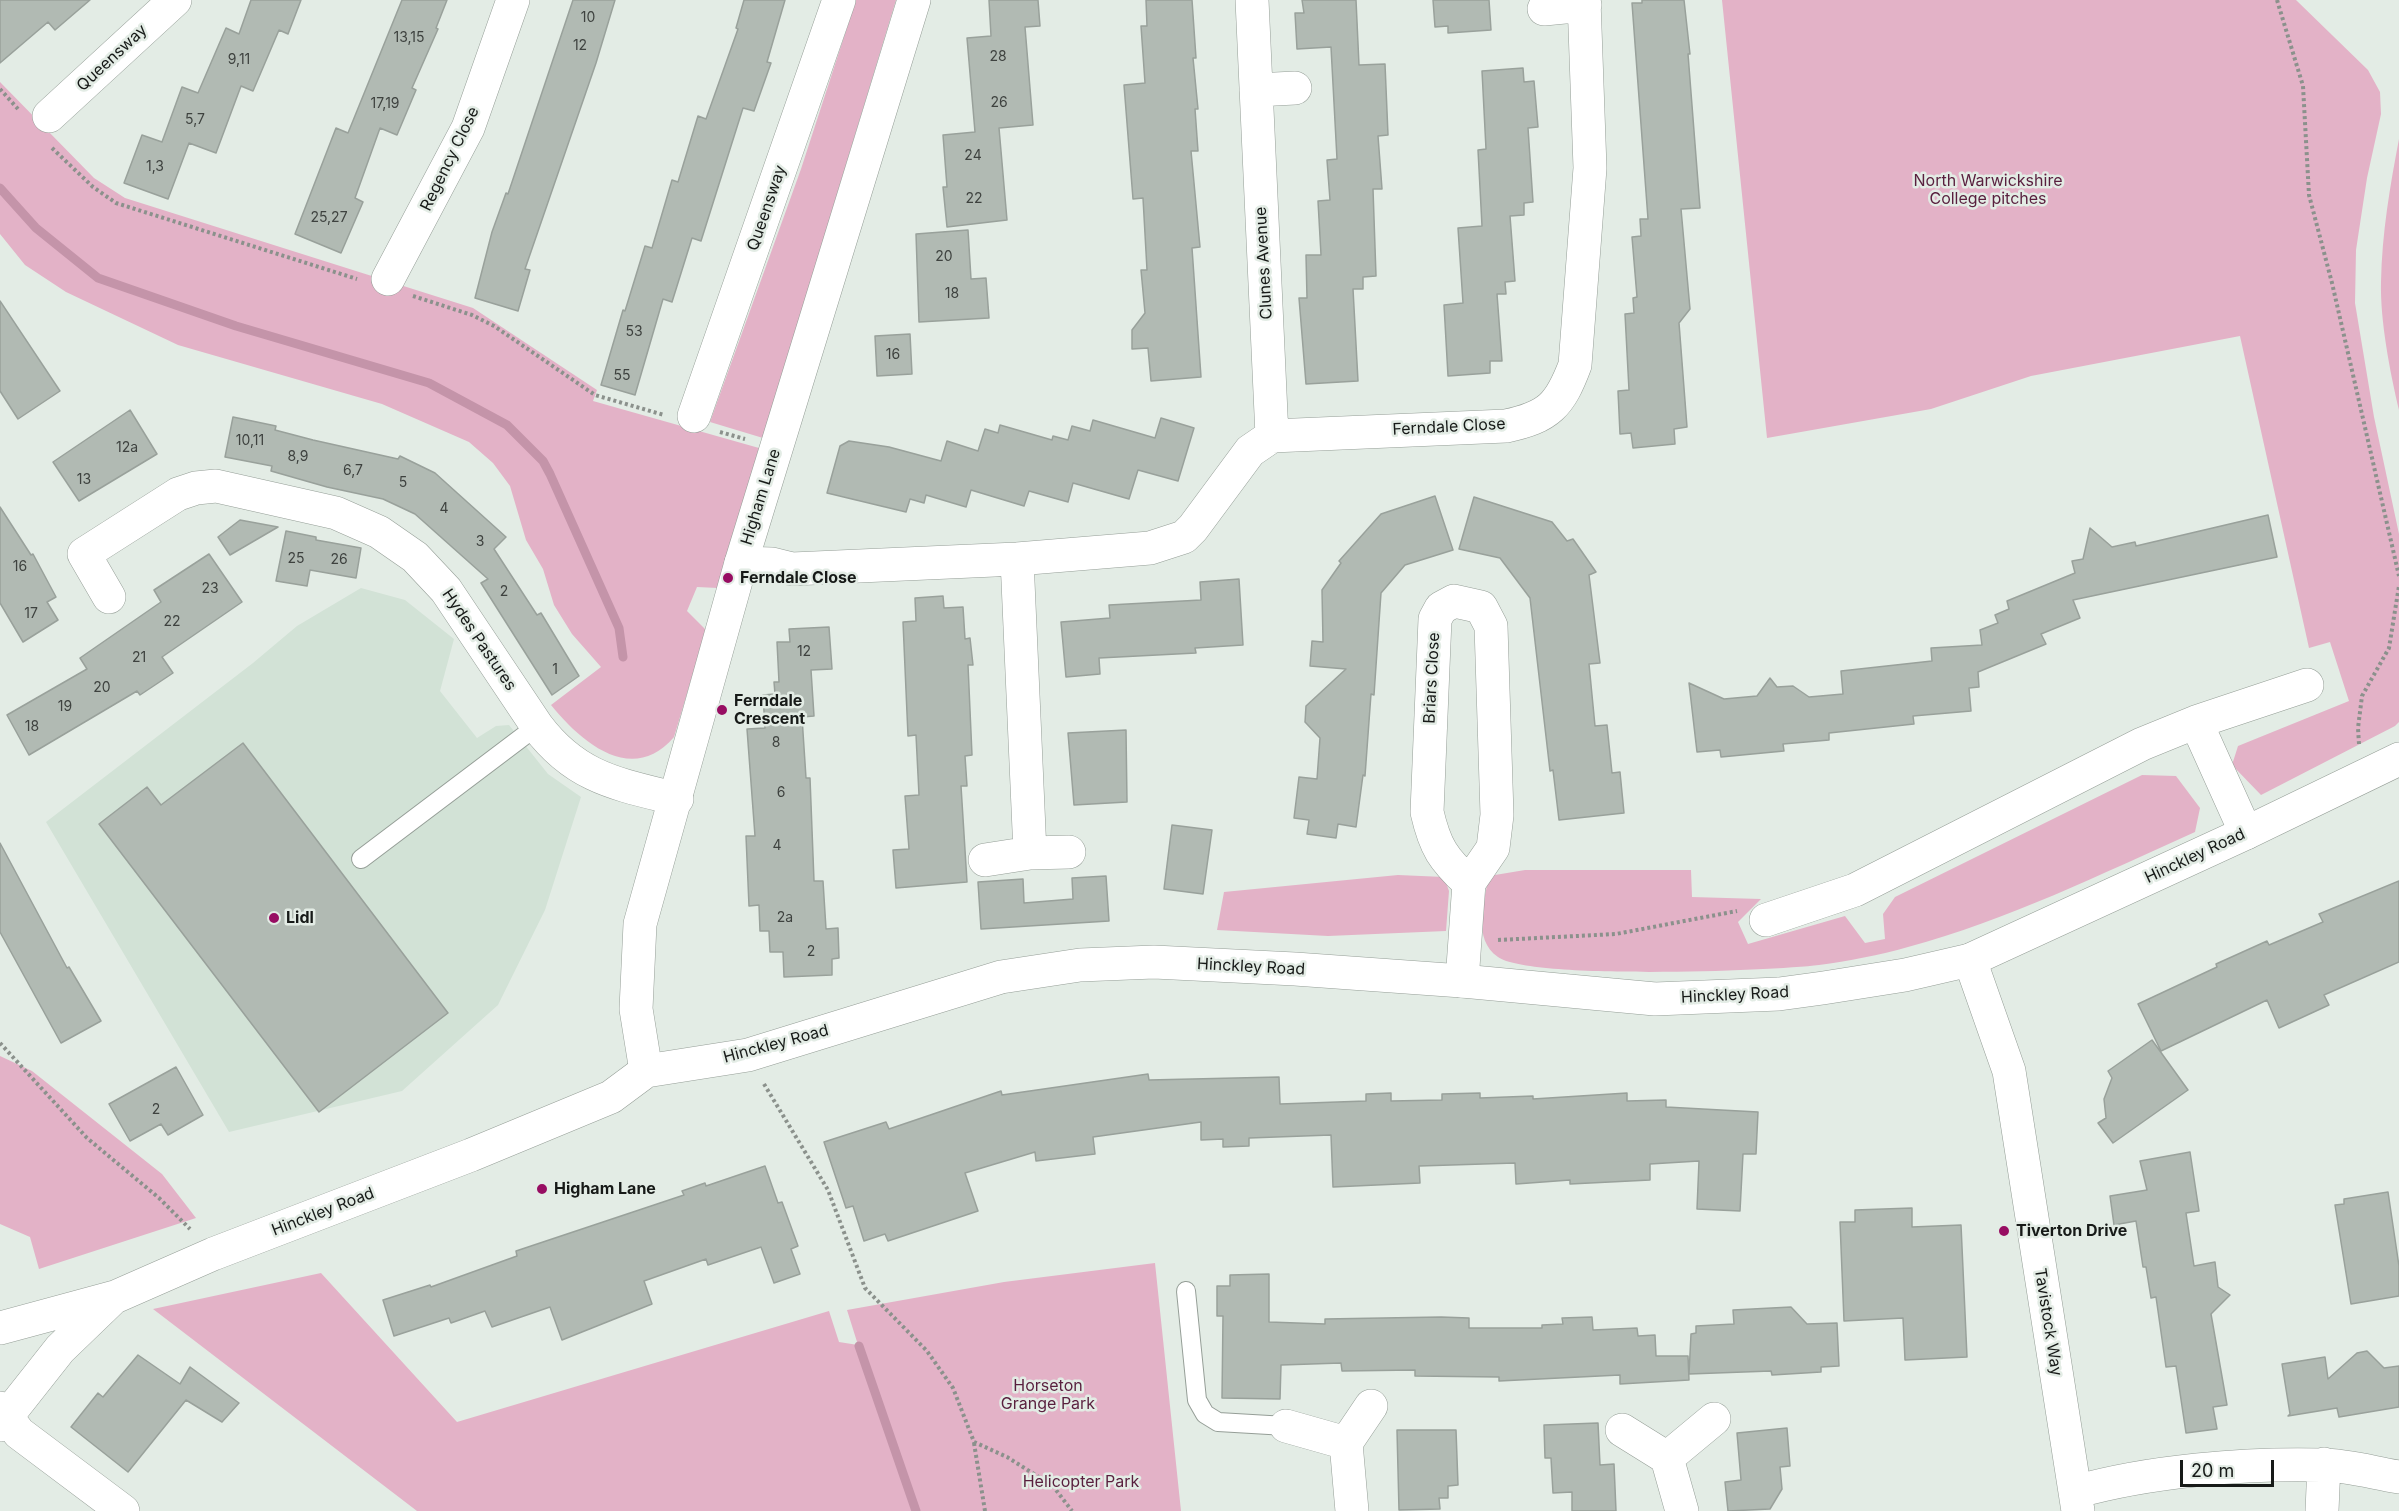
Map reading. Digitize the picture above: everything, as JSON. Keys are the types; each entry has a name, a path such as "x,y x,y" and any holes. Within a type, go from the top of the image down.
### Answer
{"street":[{"name":"Queensway","path":"49,116 175,0"},
{"name":"Regency Close","path":"388,279 468,128 513,0"},
{"name":"Queensway","path":"694,416 839,0"},
{"name":"Higham Lane","path":"646,1071 636,1009 640,924 677,799 741,563 914,0"},
{"name":"Clunes Avenue","path":"1252,0 1272,436"},
{"name":"Ferndale Close","path":"1272,436 1506,426 1530,421 1551,410 1566,390 1575,365 1590,168 1584,3 1544,9"},
{"path":"1256,90 1295,88"},
{"path":"741,563 772,564 792,569 1017,559 1150,548 1184,537 1250,451 1272,436"},
{"name":"Hydes Pastures","path":"109,597 84,554 178,494 216,486 336,513 379,532 415,557 446,590 537,726 552,745 573,764 600,777 677,799"},
{"path":"1017,559 1030,853"},
{"name":"Briars Close","path":"1462,981 1469,883 1493,848 1497,815 1491,626 1481,607 1454,601 1441,608 1435,619 1427,812 1433,838 1445,860 1469,883"},
{"path":"1766,920 1855,890 2142,744 2196,722 2307,685"},
{"path":"2196,722 2246,833"},
{"name":"Hinckley Road","path":"115,1297 213,1254 471,1155 602,1101 646,1071 748,1055 1001,977 1080,965 1166,963 1462,981 1655,999 1779,994 1823,988 1905,975 1970,960 2246,833 2399,759"},
{"path":"985,860 1030,853 1069,852"},
{"name":"Tavistock Way","path":"1970,960 2009,1071 2076,1502"},
{"path":"0,1328 115,1297"},
{"path":"115,1297 60,1349 2,1417 123,1511"},
{"path":"1352,1511 1346,1443 1371,1406"},
{"path":"1667,1458 1714,1419"},
{"path":"1286,1426 1346,1443"},
{"path":"1622,1430 1667,1458 1682,1511"},
{"path":"2076,1502 2102,1485 2220,1468 2324,1464 2399,1476"},
{"path":"2322,1511 2324,1464"}],"lane":[{"path":"361,859 537,726"},
{"path":"1186,1291 1197,1400 1205,1414 1218,1422 1286,1426"}],"path":[{"path":"2277,0 2303,86 2309,195 2332,283 2399,576"},
{"path":"2361,778 2358,728 2362,696 2389,648 2399,586"},
{"path":"1464,940 1527,940 1616,934 1749,909 1766,920"},
{"path":"0,1043 87,1138 159,1198 213,1254"},
{"path":"748,1055 828,1190 865,1288 927,1352 953,1389 974,1442 985,1511"},
{"path":"974,1442 1007,1457 1053,1486 1072,1511"}],"shaded area":[{"path":"361,588 405,600 454,639 440,691 477,738 496,726 509,725 548,774 581,797 545,910 498,1005 402,1091 229,1132 46,822 253,663 297,626"}],"green space":[{"path":"856,0 896,0 763,438 710,422 801,169"},
{"name":"North Warwickshire College pitches","path":"1722,0 2296,0 2368,70 2380,92 2381,114 2367,178 2356,250 2355,303 2374,417 2399,534 2399,722 2395,726 2261,795 2232,765 2238,746 2349,701 2330,642 2309,648 2240,336 2031,376 1931,409 1767,438"},
{"path":"0,82 94,178 125,198 473,308 597,390 593,401 759,448 718,588 697,587 687,611 706,630 674,737 658,751 641,758 625,758 608,753 592,744 563,719 551,705 601,667 572,634 554,605 543,569 526,540 510,486 493,463 469,442 382,404 178,345 66,292 25,265 0,234"},
{"path":"2399,139 2399,410 2384,329 2381,282 2387,210"},
{"path":"2142,775 2176,776 2200,808 2195,832 2018,910 1982,924 1886,953 1819,965 1754,970 1653,972 1555,969 1519,964 1498,957 1490,949 1482,930 1483,908 1489,876 1525,870 1691,870 1692,897 1761,899 1738,922 1748,944 1845,916 1865,943 1885,939 1883,914 1895,897"},
{"path":"1398,875 1444,877 1449,891 1446,931 1328,936 1217,930 1224,892"},
{"path":"0,1056 32,1071 162,1174 196,1218 39,1269 30,1237 0,1224"},
{"path":"1155,1263 1181,1511 417,1511 153,1309 321,1273 457,1422 829,1311 839,1342 858,1345 847,1310 1004,1282"}],"building":[{"path":"0,0 90,0 55,30 48,22 0,63"},
{"path":"251,0 301,0 288,34 279,30 253,91 241,86 216,153 189,143 168,199 124,183 142,135 162,142 182,87 198,93 226,28 239,34"},
{"path":"402,0 447,0 436,28 438,29 412,88 416,90 397,135 380,128 355,198 363,202 341,253 295,234 336,128 348,133"},
{"path":"573,0 615,0 596,63 525,269 530,270 518,311 475,298 492,232 506,193 508,194"},
{"path":"744,0 785,0 767,62 771,63 754,111 743,108 701,241 692,238 672,302 663,299 635,395 601,385 645,246 652,248 672,180 678,182 698,116 706,119 738,29 736,28"},
{"path":"989,0 1038,0 1040,26 1025,27 1033,125 999,128 1007,220 947,227 943,187 947,187 943,135 975,132 967,38 991,36"},
{"path":"1146,0 1192,0 1198,151 1191,151 1200,247 1192,248 1201,377 1151,381 1148,348 1132,349 1132,330 1145,313 1141,270 1147,270 1143,198 1133,199 1124,85 1145,83 1141,26 1147,26"},
{"path":"1302,0 1356,0 1359,65 1385,64 1388,135 1378,136 1382,189 1373,189 1376,276 1363,277 1363,289 1353,289 1358,381 1306,384 1299,298 1307,298 1306,255 1321,255 1318,201 1330,200 1327,160 1337,159 1331,47 1297,49 1295,13 1304,13"},
{"path":"1433,0 1489,0 1491,30 1448,33 1448,26 1435,27"},
{"path":"1642,0 1684,0 1690,54 1688,54 1700,208 1681,209 1690,309 1679,323 1687,427 1674,429 1675,444 1633,448 1631,433 1620,434 1618,391 1629,390 1625,314 1634,313 1633,298 1637,297 1632,237 1641,236 1640,219 1648,219 1632,3 1642,3"},
{"path":"1523,68 1524,82 1534,81 1538,127 1528,128 1533,202 1524,203 1524,215 1510,216 1515,281 1505,282 1506,294 1497,294 1502,361 1490,361 1490,373 1448,376 1444,305 1463,303 1458,228 1482,226 1478,150 1486,149 1482,71"},
{"path":"968,230 971,279 986,278 989,318 919,322 916,234"},
{"path":"0,301 60,391 18,419 0,391"},
{"path":"910,334 912,374 877,376 875,336"},
{"path":"130,410 157,454 79,501 53,462"},
{"path":"233,417 276,426 275,430 313,440 398,459 400,456 435,473 506,537 494,549 537,615 541,613 579,676 552,695 481,583 488,579 415,514 383,499 327,487 271,471 272,466 225,457"},
{"path":"1161,418 1194,428 1178,481 1138,470 1129,499 1073,483 1068,502 1029,491 1024,506 971,490 966,507 926,495 924,503 910,499 906,512 827,493 840,446 849,441 889,447 941,461 947,441 978,451 985,429 998,433 1000,425 1052,440 1053,436 1068,440 1072,426 1090,431 1093,420 1155,438"},
{"path":"1435,496 1453,550 1405,565 1381,593 1374,695 1371,694 1365,776 1363,775 1356,827 1338,824 1336,838 1307,834 1309,820 1294,818 1299,777 1317,779 1320,738 1305,722 1306,706 1346,669 1310,666 1312,641 1323,642 1322,590 1341,563 1339,561 1381,514"},
{"path":"1474,497 1552,522 1567,541 1573,539 1596,572 1589,575 1600,663 1589,664 1595,726 1607,725 1612,773 1620,772 1624,813 1559,820 1553,770 1550,771 1530,598 1500,558 1459,549"},
{"path":"0,507 31,555 33,554 56,597 47,602 58,620 23,642 0,603"},
{"path":"2268,515 2277,557 2073,600 2080,618 2041,634 2046,644 1978,672 1979,687 1969,688 1971,711 1913,716 1914,724 1829,733 1829,740 1783,744 1784,751 1721,757 1720,750 1697,752 1689,683 1724,699 1757,696 1770,678 1777,687 1793,686 1809,697 1843,694 1841,671 1932,661 1931,648 1982,645 1980,630 1998,623 1995,615 2009,609 2007,601 2075,573 2072,561 2083,559 2090,528 2112,547 2135,542 2136,546"},
{"path":"240,520 278,527 230,555 218,537"},
{"path":"286,531 316,537 316,540 361,548 356,578 310,570 307,586 276,581"},
{"path":"209,554 242,602 162,657 173,673 140,695 137,691 29,755 7,715 87,669 80,658 161,602 154,590"},
{"path":"1239,579 1243,645 1195,648 1196,653 1099,658 1100,674 1066,677 1061,622 1110,618 1109,605 1201,600 1200,582"},
{"path":"943,596 944,608 963,607 965,639 970,638 973,665 968,665 972,755 965,756 967,786 961,786 967,882 896,888 893,850 909,849 905,796 919,795 916,735 908,736 903,622 916,621 915,598"},
{"path":"829,627 832,669 811,670 814,716 802,717 806,778 810,778 814,881 823,881 826,929 838,928 839,958 832,959 832,975 784,977 783,952 770,952 769,931 760,931 759,905 749,906 746,836 755,836 747,729 765,728 763,695 775,694 774,682 779,682 777,642 790,642 789,629"},
{"path":"1126,730 1127,802 1074,805 1068,733"},
{"name":"Lidl","path":"243,743 448,1013 319,1112 99,824 147,787 161,805"},
{"path":"1172,825 1212,830 1203,894 1164,889"},
{"path":"0,843 67,968 69,967 101,1021 61,1043 0,932"},
{"path":"1106,876 1109,921 981,929 978,882 1023,879 1024,903 1073,899 1072,878"},
{"path":"2399,881 2399,962 2324,995 2329,1005 2279,1028 2267,1000 2161,1051 2138,1004 2267,941 2269,945 2323,922 2319,914"},
{"path":"2152,1040 2188,1090 2113,1143 2098,1123 2106,1118 2104,1099 2112,1078 2108,1071"},
{"path":"176,1067 203,1115 168,1135 161,1124 130,1141 109,1104"},
{"path":"1148,1074 1149,1080 1279,1077 1280,1104 1366,1101 1366,1094 1391,1093 1391,1101 1442,1100 1442,1094 1480,1093 1480,1098 1533,1096 1533,1099 1627,1093 1627,1101 1666,1100 1666,1107 1758,1112 1756,1154 1743,1154 1740,1211 1697,1209 1699,1161 1650,1164 1650,1180 1570,1184 1570,1180 1516,1184 1515,1163 1419,1166 1420,1183 1333,1187 1331,1135 1249,1138 1249,1146 1223,1147 1223,1139 1201,1140 1201,1122 1093,1137 1095,1154 1036,1161 1035,1152 965,1173 978,1211 888,1241 885,1234 864,1241 853,1206 846,1208 824,1142 886,1122 889,1129 1001,1091 1002,1095"},
{"path":"2190,1152 2199,1211 2186,1213 2194,1266 2215,1262 2218,1287 2230,1295 2211,1314 2227,1405 2213,1407 2217,1429 2186,1433 2176,1366 2166,1367 2156,1297 2151,1298 2146,1267 2143,1267 2136,1221 2114,1225 2110,1196 2147,1190 2140,1161"},
{"path":"765,1166 778,1203 782,1202 798,1246 791,1249 800,1274 774,1283 761,1247 708,1265 706,1259 644,1281 652,1304 562,1340 550,1307 492,1327 485,1311 451,1323 449,1318 394,1336 383,1300 430,1285 431,1287 517,1256 516,1251 684,1195 682,1191 705,1183 706,1186"},
{"path":"2388,1192 2399,1266 2399,1296 2351,1304 2335,1205 2344,1204 2344,1199"},
{"path":"1912,1208 1912,1227 1961,1225 1967,1357 1905,1360 1903,1318 1844,1321 1840,1222 1855,1222 1855,1210"},
{"path":"1269,1274 1269,1322 1325,1324 1325,1319 1441,1317 1469,1318 1469,1328 1542,1328 1542,1325 1563,1324 1562,1318 1592,1317 1593,1330 1637,1328 1638,1336 1655,1335 1656,1356 1688,1356 1689,1380 1620,1384 1620,1375 1499,1381 1499,1377 1415,1376 1415,1370 1342,1371 1341,1363 1281,1365 1280,1399 1222,1398 1223,1316 1217,1316 1217,1286 1230,1286 1230,1275"},
{"path":"1791,1307 1807,1324 1837,1323 1839,1366 1821,1367 1821,1372 1772,1375 1771,1371 1689,1374 1691,1334 1696,1333 1696,1326 1734,1324 1733,1310"},
{"path":"2367,1351 2384,1368 2399,1366 2399,1407 2339,1417 2337,1408 2288,1416 2290,1414 2282,1364 2325,1357 2328,1379 2357,1353"},
{"path":"138,1355 180,1384 190,1367 239,1403 222,1422 186,1400 128,1472 71,1427 98,1393 103,1397"},
{"path":"1598,1423 1600,1465 1614,1464 1616,1511 1572,1511 1572,1492 1553,1493 1551,1458 1545,1458 1544,1425"},
{"path":"1787,1428 1790,1466 1780,1467 1782,1489 1770,1509 1728,1511 1725,1482 1741,1480 1737,1433"},
{"path":"1397,1430 1456,1430 1458,1485 1448,1486 1448,1498 1439,1498 1440,1509 1399,1510"}],"waterway":[{"path":"0,188 36,228 98,278 236,326 429,383 507,425 543,461 550,474 619,628 623,657"},
{"path":"859,1346 916,1511"}],"place":[{"name":"Ferndale Close","path":"728,578"},
{"name":"Ferndale Crescent","path":"722,710"},
{"name":"Lidl","path":"274,918"},
{"name":"Higham Lane","path":"542,1189"},
{"name":"Tiverton Drive","path":"2004,1231"}],"park label":[{"name":"Horseton Grange Park","path":"1048,1395"},
{"name":"Helicopter Park","path":"1081,1482"}]}
